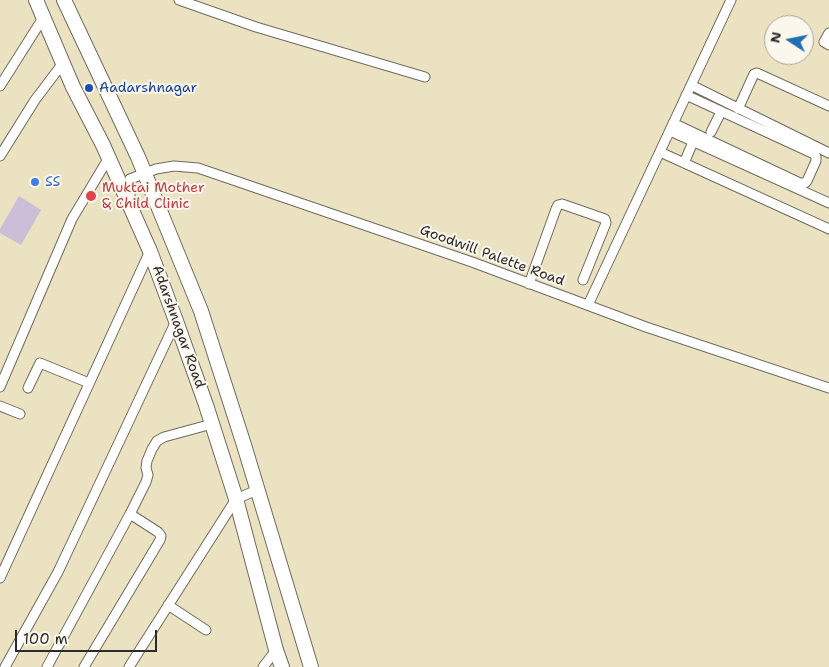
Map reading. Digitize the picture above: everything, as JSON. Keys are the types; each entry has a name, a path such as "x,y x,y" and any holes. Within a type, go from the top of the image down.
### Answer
{"main road":[{"name":"Adarshnagar Road","path":"36,0 63,63 150,250 212,424 236,498 282,667"},
{"name":"Adarshnagar Road","path":"64,0 138,157 201,312 311,667"}],"street":[{"path":"178,0 256,27 425,77"},
{"path":"588,305 731,0"},
{"path":"0,86 44,18"},
{"path":"829,33 824,42 829,45"},
{"path":"0,156 35,100 63,63"},
{"path":"738,109 754,74 757,72 829,106"},
{"path":"691,86 829,153"},
{"path":"671,127 800,183 807,181 816,161 814,154 686,95"},
{"path":"711,132 721,112"},
{"path":"671,127 694,142 829,203"},
{"path":"684,162 694,142"},
{"path":"660,152 829,229"},
{"path":"0,387 72,219 108,159"},
{"name":"Goodwill Palette Road","path":"144,174 156,169 174,166 198,168 829,388"},
{"path":"131,211 130,179 144,174"},
{"path":"529,284 556,209 558,205 562,204 605,219 606,223 584,280"},
{"path":"0,578 150,250"},
{"path":"5,667 58,572 176,321"},
{"path":"28,388 40,363 89,383"},
{"path":"0,406 20,414"},
{"path":"47,667 146,482 148,475 147,461 157,441 164,437 212,424"},
{"path":"128,667 236,498 257,490"},
{"path":"84,667 160,540 161,536 158,532 130,514"},
{"path":"168,605 206,630"},
{"path":"263,667 276,650"}],"shaded area":[{"path":"19,196 41,210 21,245 0,233 0,229"}],"place":[{"name":"Aadarshnagar","path":"89,88"},
{"name":"SS","path":"35,182"},
{"name":"Muktai Mother & Child Clinic","path":"91,196"}]}
